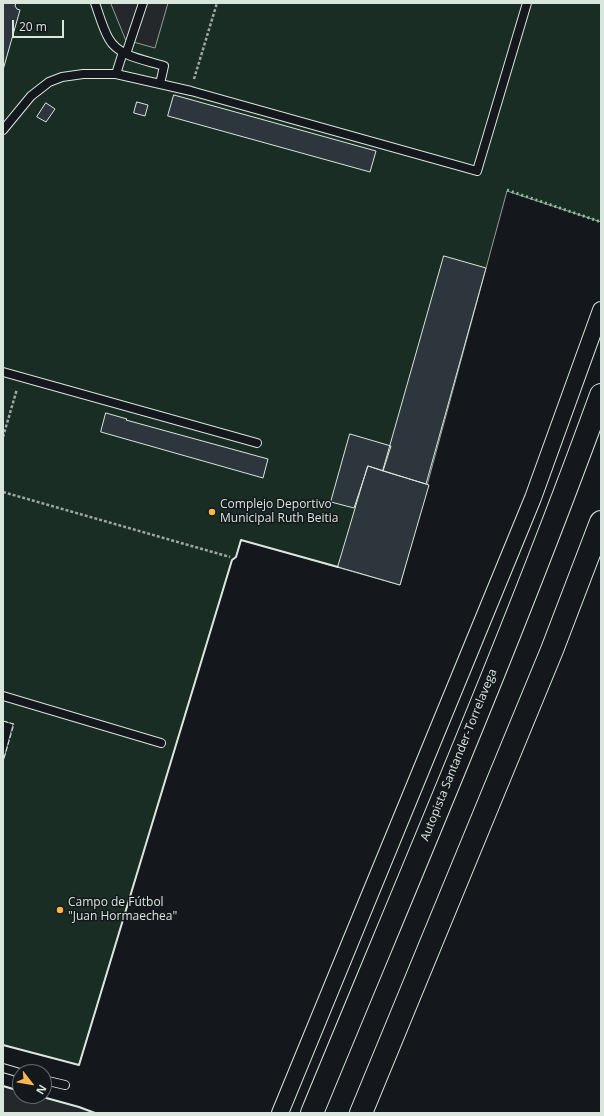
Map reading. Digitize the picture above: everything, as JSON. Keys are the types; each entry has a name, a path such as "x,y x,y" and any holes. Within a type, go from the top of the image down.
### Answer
{"highway":[{"name":"Autopista Santander-Torrelavega","path":"312,1113 565,495 601,395"},
{"path":"361,1113 552,650 601,522"}],"street":[{"path":"280,1113 533,498 601,310"}],"lane":[{"path":"95,3 109,39 118,49 125,53 164,66 160,84"},
{"path":"116,74 143,3"},
{"path":"3,130 30,96 49,82 62,77 83,74 116,74 191,91 477,171 527,3"},
{"path":"3,372 257,443"},
{"path":"3,696 161,744"},
{"path":"52,1082 65,1085"}],"path":[{"path":"191,91 217,3"},
{"path":"3,437 20,377"},
{"path":"3,492 230,557"}],"green space":[{"name":"Complejo Deportivo Municipal Ruth Beitia","path":"3,3 601,3 601,222 507,191 400,585 241,540 236,557 232,560 79,1065 3,1045 3,762 13,724 3,721"}],"shaded area":[{"path":"111,3 168,3 155,48 126,40"},
{"path":"3,1086 12,1089 12,1104 52,1104 52,1100 95,1113 3,1113"}],"building":[{"path":"3,3 16,3 15,6 20,10 3,70"},
{"path":"174,95 376,151 370,172 168,116"},
{"path":"137,102 148,105 145,116 134,113"},
{"path":"46,103 55,109 46,122 37,117"},
{"path":"444,256 486,268 426,484 383,471"},
{"path":"106,413 127,419 126,420 268,459 263,478 101,432"},
{"path":"350,434 391,446 383,471 368,466 354,508 331,502"},
{"path":"368,466 429,485 400,585 338,567"}],"hedge":[{"path":"507,190 601,222"}],"fence":[{"path":"3,721 14,724 3,762"}],"wall":[{"path":"3,1045 79,1065 232,560 236,557 241,540 338,567"},
{"path":"3,1086 12,1089"},
{"path":"52,1100 95,1113"}],"place":[{"name":"Complejo Deportivo Municipal Ruth Beitia","path":"212,512"},
{"name":"Campo de Fútbol \"Juan Hormaechea\"","path":"60,910"}]}
